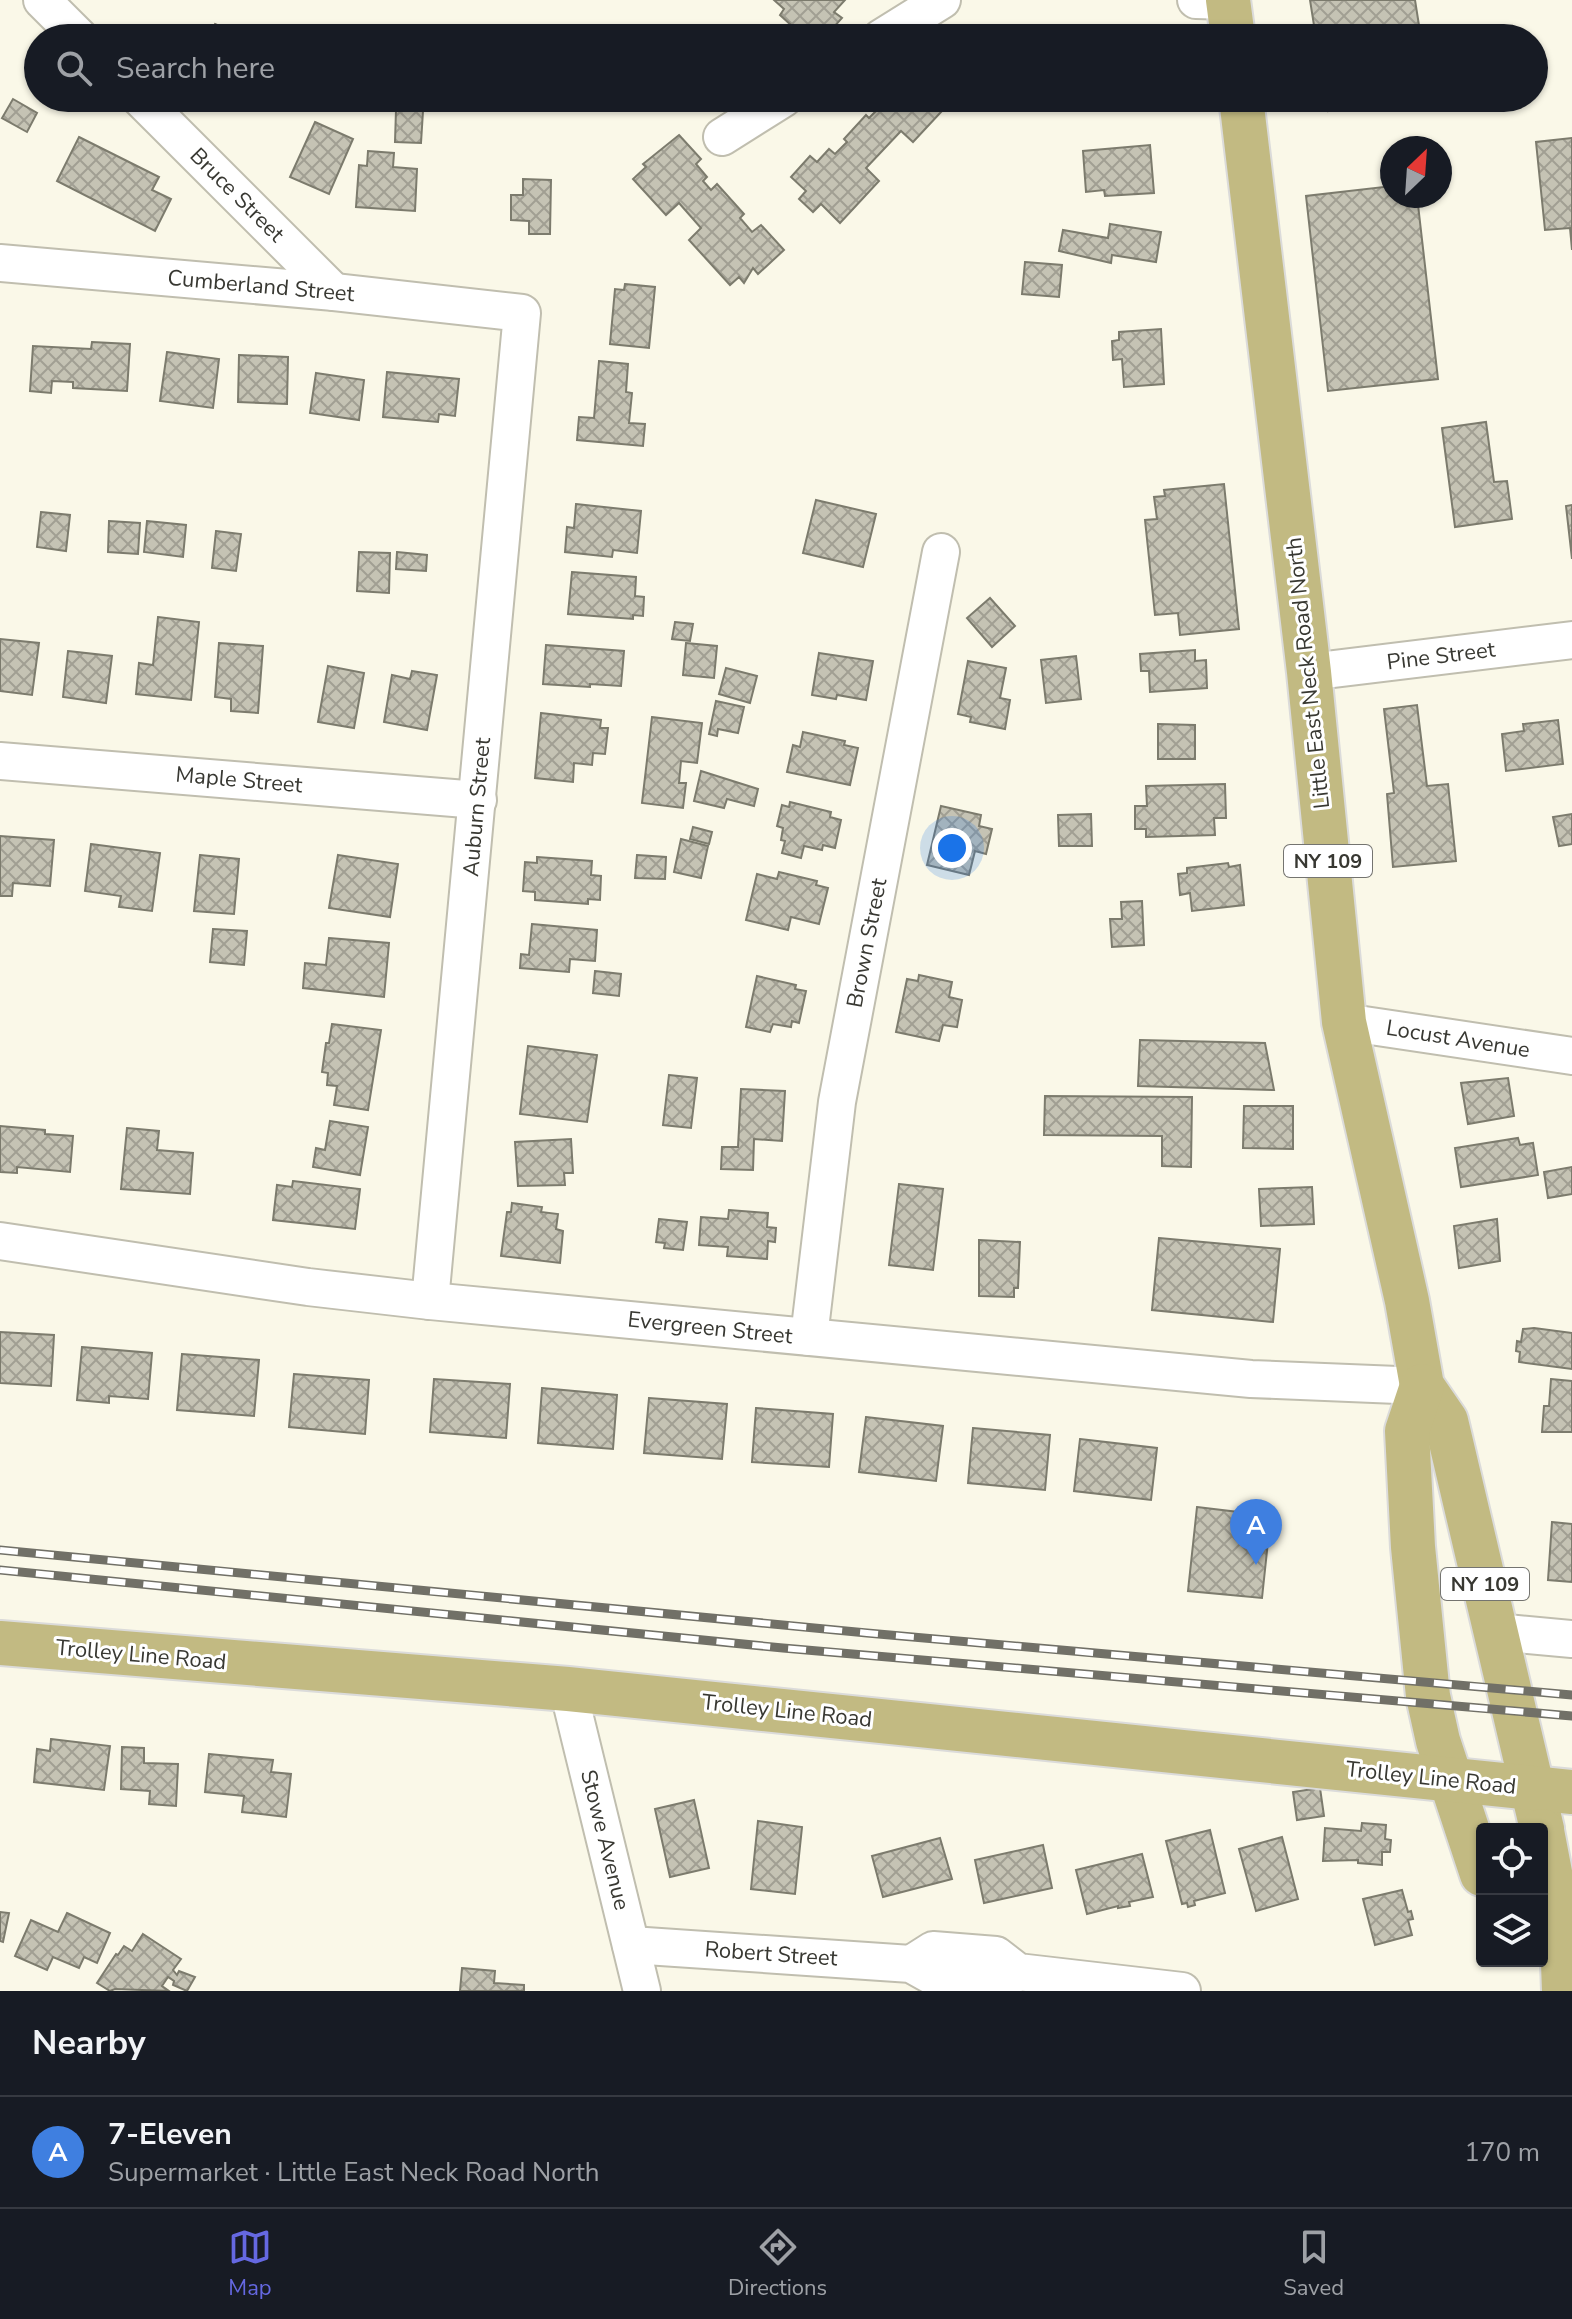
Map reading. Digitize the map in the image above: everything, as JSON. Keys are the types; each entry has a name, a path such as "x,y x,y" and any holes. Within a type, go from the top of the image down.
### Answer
{"main road":[{"path":"1228,0 1231,24"},
{"name":"Little East Neck Road North","path":"1243,112 1309,672 1344,1022 1407,1301 1422,1386 1446,1421 1496,1632 1547,1810 1562,1935 1559,1981"},
{"name":"Little East Neck Road North","path":"1422,1386 1407,1431 1413,1547 1428,1696 1438,1741 1476,1855"},
{"name":"Trolley Line Road","path":"0,1643 568,1689 1452,1780 1547,1810"}],"street":[{"path":"42,0 66,24"},
{"path":"903,24 942,0"},
{"path":"1196,0 1228,0"},
{"name":"Bruce Street","path":"154,112 334,292"},
{"path":"722,137 762,112"},
{"name":"Cumberland Street","path":"0,263 334,292 522,313"},
{"name":"Auburn Street","path":"430,1301 522,313"},
{"name":"Brown Street","path":"809,1337 837,1102 941,552"},
{"name":"Pine Street","path":"1309,672 1572,640"},
{"name":"Maple Street","path":"0,761 478,800"},
{"name":"Locust Avenue","path":"1344,1022 1572,1056"},
{"name":"Evergreen Street","path":"0,1241 279,1283 430,1301 1251,1379 1422,1386"},
{"path":"1496,1632 1572,1639"},
{"name":"Stowe Avenue","path":"568,1689 642,1991"},
{"name":"Robert Street","path":"631,1945 911,1964 936,1978 999,1983 1018,1972 1182,1991"}],"building":[{"path":"774,0 845,0 834,12 842,18 837,24 790,24 780,15 784,9"},
{"path":"1310,0 1415,0 1419,24 1314,24"},
{"path":"13,99 24,105 24,112 37,113 27,132 2,118"},
{"path":"396,112 423,112 421,143 395,142"},
{"path":"875,112 941,112 913,142 901,131 866,168 879,181 840,223 821,204 813,212 799,199 806,191 791,177 810,156 817,162 829,149 835,154 866,115 869,118"},
{"path":"315,122 353,139 329,194 290,177"},
{"path":"679,135 701,159 696,164 707,177 703,181 711,190 717,184 744,214 740,218 752,232 761,225 784,250 758,274 753,268 744,283 739,277 730,285 689,240 701,228 679,203 666,215 633,179 646,167 643,164"},
{"path":"79,137 159,177 152,190 171,199 155,231 57,181"},
{"path":"1572,138 1572,250 1570,228 1545,230 1536,142"},
{"path":"1150,145 1154,193 1105,196 1104,190 1086,192 1083,151"},
{"path":"368,151 394,153 393,167 417,169 415,211 356,207 359,165 367,166"},
{"path":"523,179 551,180 550,234 529,234 529,221 511,220 511,195 523,195"},
{"path":"1380,187 1380,208 1418,208 1438,379 1328,391 1306,196"},
{"path":"1110,224 1161,232 1156,262 1112,255 1111,263 1059,251 1063,230 1108,238"},
{"path":"1025,262 1062,265 1059,297 1022,294"},
{"path":"625,284 655,287 649,348 610,344 615,289 624,290"},
{"path":"1161,329 1164,384 1124,387 1122,359 1113,360 1112,341 1119,340 1119,332"},
{"path":"92,342 130,344 127,391 73,388 73,382 52,381 51,393 30,391 33,346 91,349"},
{"path":"167,352 219,359 213,408 160,401"},
{"path":"239,355 288,357 287,404 238,402"},
{"path":"599,361 628,364 626,392 632,393 629,423 645,424 643,446 577,440 579,417 594,418"},
{"path":"387,372 459,379 455,416 439,414 438,422 383,417"},
{"path":"316,373 364,380 359,420 310,413"},
{"path":"1486,422 1494,482 1507,481 1512,519 1455,527 1442,428"},
{"path":"1224,484 1239,629 1180,635 1178,613 1155,615 1145,520 1157,519 1154,497 1165,496 1164,490"},
{"path":"816,500 876,514 863,567 803,553"},
{"path":"576,504 641,511 637,553 613,550 612,557 565,552 567,527 574,528"},
{"path":"1572,505 1572,559 1566,506"},
{"path":"41,512 70,515 66,551 37,547"},
{"path":"109,521 140,523 138,554 108,552"},
{"path":"147,521 186,525 183,557 144,552"},
{"path":"216,531 241,534 236,571 212,568"},
{"path":"359,552 390,553 389,593 357,591"},
{"path":"397,552 427,555 426,571 396,569"},
{"path":"572,572 636,577 635,596 644,597 643,616 633,615 633,619 568,614"},
{"path":"990,598 1015,626 992,647 967,618"},
{"path":"158,617 199,622 191,700 136,694 139,663 153,665"},
{"path":"675,622 693,624 690,641 672,639"},
{"path":"0,639 39,643 32,695 0,691"},
{"path":"219,643 263,646 258,713 231,711 231,699 215,697"},
{"path":"686,643 717,646 714,678 683,675"},
{"path":"546,645 624,651 621,686 543,684"},
{"path":"1195,650 1195,661 1206,660 1207,688 1150,692 1149,671 1141,671 1140,654"},
{"path":"68,651 112,656 106,703 63,697"},
{"path":"819,653 873,661 866,700 812,695"},
{"path":"1076,656 1081,699 1046,703 1041,660"},
{"path":"968,661 1006,668 1000,698 1010,700 1005,729 970,722 971,717 958,714"},
{"path":"328,666 364,673 354,728 318,722"},
{"path":"726,668 757,676 750,703 719,694"},
{"path":"412,671 437,675 427,730 384,722 392,675 410,679"},
{"path":"716,701 744,707 738,733 718,729 717,736 709,734"},
{"path":"1417,705 1427,786 1448,784 1456,861 1393,867 1387,794 1394,793 1384,709"},
{"path":"541,713 601,720 600,728 608,728 605,754 593,753 592,765 574,763 573,782 535,778"},
{"path":"652,717 702,723 697,763 681,761 679,783 686,783 683,808 642,803"},
{"path":"1558,720 1563,764 1506,771 1502,734 1524,731 1523,724"},
{"path":"1158,724 1195,725 1195,759 1158,759"},
{"path":"803,732 845,741 844,745 858,748 850,785 787,772 793,745 800,747"},
{"path":"701,771 758,789 754,806 727,799 724,808 694,801"},
{"path":"1225,784 1226,818 1214,818 1215,835 1146,837 1146,829 1135,829 1135,806 1147,806 1146,786"},
{"path":"790,802 831,812 830,817 841,820 835,848 823,845 822,850 804,846 801,858 782,853 785,841 781,840 783,828 777,826 782,805 789,807"},
{"path":"941,806 981,815 979,826 992,829 986,854 975,851 969,875 927,865"},
{"path":"1091,814 1092,846 1059,846 1058,815"},
{"path":"1572,814 1572,844 1559,846 1553,817"},
{"path":"693,827 712,832 709,844 690,839"},
{"path":"0,836 54,840 50,886 13,883 12,896 0,896"},
{"path":"681,839 708,846 701,878 674,872"},
{"path":"91,844 160,853 152,911 119,907 121,896 85,891"},
{"path":"200,855 239,859 234,914 194,911"},
{"path":"338,855 398,864 390,917 329,908"},
{"path":"637,855 666,857 665,879 635,878"},
{"path":"537,857 592,861 591,875 601,876 600,900 588,899 588,904 535,900 535,892 523,891 525,862 537,863"},
{"path":"1228,863 1229,867 1240,865 1244,905 1192,911 1190,893 1180,895 1178,874 1187,873 1187,868"},
{"path":"779,872 817,881 816,885 828,888 819,924 791,917 788,930 746,920 757,874 777,879"},
{"path":"1142,901 1144,945 1112,947 1110,919 1122,919 1121,902"},
{"path":"532,924 597,930 595,961 570,959 569,972 520,968 521,954 529,955"},
{"path":"213,929 247,931 244,965 210,962"},
{"path":"329,938 389,943 384,997 303,988 305,963 326,965"},
{"path":"595,971 621,974 619,996 593,993"},
{"path":"919,975 952,982 949,997 962,1000 957,1027 943,1025 939,1041 896,1032 907,979 918,981"},
{"path":"757,976 796,985 795,989 806,991 799,1023 792,1021 791,1027 773,1024 770,1032 746,1027"},
{"path":"332,1024 381,1030 368,1110 334,1105 337,1086 327,1085 328,1073 322,1072"},
{"path":"1140,1040 1265,1043 1274,1090 1138,1086"},
{"path":"528,1046 597,1055 587,1122 520,1114"},
{"path":"669,1075 697,1078 691,1128 663,1125"},
{"path":"1508,1078 1514,1116 1468,1124 1461,1083"},
{"path":"741,1089 785,1091 782,1141 754,1139 753,1170 721,1169 722,1147 738,1147"},
{"path":"1045,1096 1192,1097 1191,1167 1162,1166 1162,1136 1044,1135"},
{"path":"1244,1106 1293,1106 1293,1149 1243,1148"},
{"path":"330,1121 368,1127 360,1175 313,1167 316,1148 325,1150"},
{"path":"0,1126 73,1136 70,1172 17,1167 17,1173 0,1172"},
{"path":"127,1128 159,1131 157,1150 193,1153 190,1194 121,1189"},
{"path":"1518,1138 1520,1145 1533,1143 1538,1175 1461,1187 1455,1148"},
{"path":"571,1139 573,1173 564,1173 565,1185 518,1186 515,1142"},
{"path":"1572,1167 1572,1194 1548,1198 1544,1172"},
{"path":"293,1181 360,1189 355,1229 273,1220 277,1185 292,1187"},
{"path":"899,1184 943,1189 933,1270 889,1265"},
{"path":"1312,1187 1314,1224 1261,1226 1259,1189"},
{"path":"512,1203 542,1207 541,1212 558,1214 556,1229 563,1231 560,1263 501,1256 507,1212 511,1212"},
{"path":"729,1210 768,1213 767,1227 776,1228 775,1242 768,1241 767,1259 727,1256 728,1247 699,1245 701,1217 728,1219"},
{"path":"659,1219 687,1222 683,1250 664,1248 665,1243 656,1242"},
{"path":"1497,1219 1500,1261 1459,1268 1454,1226"},
{"path":"1159,1238 1280,1249 1273,1322 1152,1310"},
{"path":"979,1240 1020,1242 1018,1288 1014,1288 1014,1297 979,1296"},
{"path":"1523,1329 1572,1333 1572,1369 1519,1362 1517,1341 1521,1342"},
{"path":"0,1332 54,1335 51,1386 0,1383"},
{"path":"82,1347 152,1353 148,1399 109,1396 109,1403 77,1400"},
{"path":"182,1354 259,1360 254,1416 177,1410"},
{"path":"294,1374 369,1380 365,1434 289,1427"},
{"path":"434,1379 510,1384 506,1438 430,1432"},
{"path":"1551,1379 1572,1381 1572,1432 1542,1432 1544,1406 1549,1406"},
{"path":"542,1388 617,1395 613,1449 538,1443"},
{"path":"649,1398 727,1404 722,1459 644,1453"},
{"path":"756,1408 833,1414 829,1467 752,1462"},
{"path":"866,1417 943,1426 936,1481 859,1472"},
{"path":"973,1428 1050,1435 1045,1490 968,1483"},
{"path":"1080,1439 1157,1448 1151,1500 1074,1491"},
{"path":"1197,1507 1263,1515 1262,1531 1269,1532 1262,1598 1188,1591"},
{"path":"1552,1522 1572,1524 1572,1582 1548,1580"},
{"path":"51,1739 110,1746 104,1790 34,1782 37,1749 50,1751"},
{"path":"122,1747 144,1748 144,1763 178,1764 176,1806 149,1804 150,1791 121,1789"},
{"path":"209,1754 273,1760 271,1772 291,1774 286,1817 242,1812 244,1796 205,1792"},
{"path":"1320,1788 1324,1816 1297,1820 1293,1792"},
{"path":"694,1800 709,1868 670,1877 655,1809"},
{"path":"758,1821 802,1827 795,1894 751,1889"},
{"path":"1362,1823 1386,1825 1385,1839 1391,1840 1390,1852 1382,1852 1382,1865 1358,1863 1358,1860 1323,1861 1325,1828 1361,1831"},
{"path":"1210,1830 1225,1893 1194,1901 1195,1905 1188,1907 1187,1903 1182,1904 1166,1841"},
{"path":"1282,1837 1298,1899 1256,1911 1239,1849"},
{"path":"940,1838 952,1879 883,1897 872,1856"},
{"path":"1043,1845 1052,1888 984,1903 975,1860"},
{"path":"1142,1854 1153,1897 1129,1902 1130,1906 1087,1914 1076,1870"},
{"path":"1402,1890 1413,1919 1408,1920 1412,1935 1375,1945 1363,1899"},
{"path":"0,1912 9,1913 3,1942 0,1941"},
{"path":"67,1913 110,1933 97,1963 84,1957 79,1968 53,1957 47,1970 15,1956 31,1920 58,1932"},
{"path":"143,1934 181,1959 173,1970 177,1975 179,1971 195,1977 187,1991 173,1985 174,1981 168,1977 162,1986 169,1991 110,1991 97,1983 116,1954 124,1946 132,1951"},
{"path":"462,1968 495,1971 494,1983 524,1985 524,1991 460,1991"}],"railway":[{"path":"0,1550 867,1633 1572,1695"},
{"path":"0,1570 783,1648 1572,1716"}],"place":[{"name":"7-Eleven","path":"1256,1565"}]}
